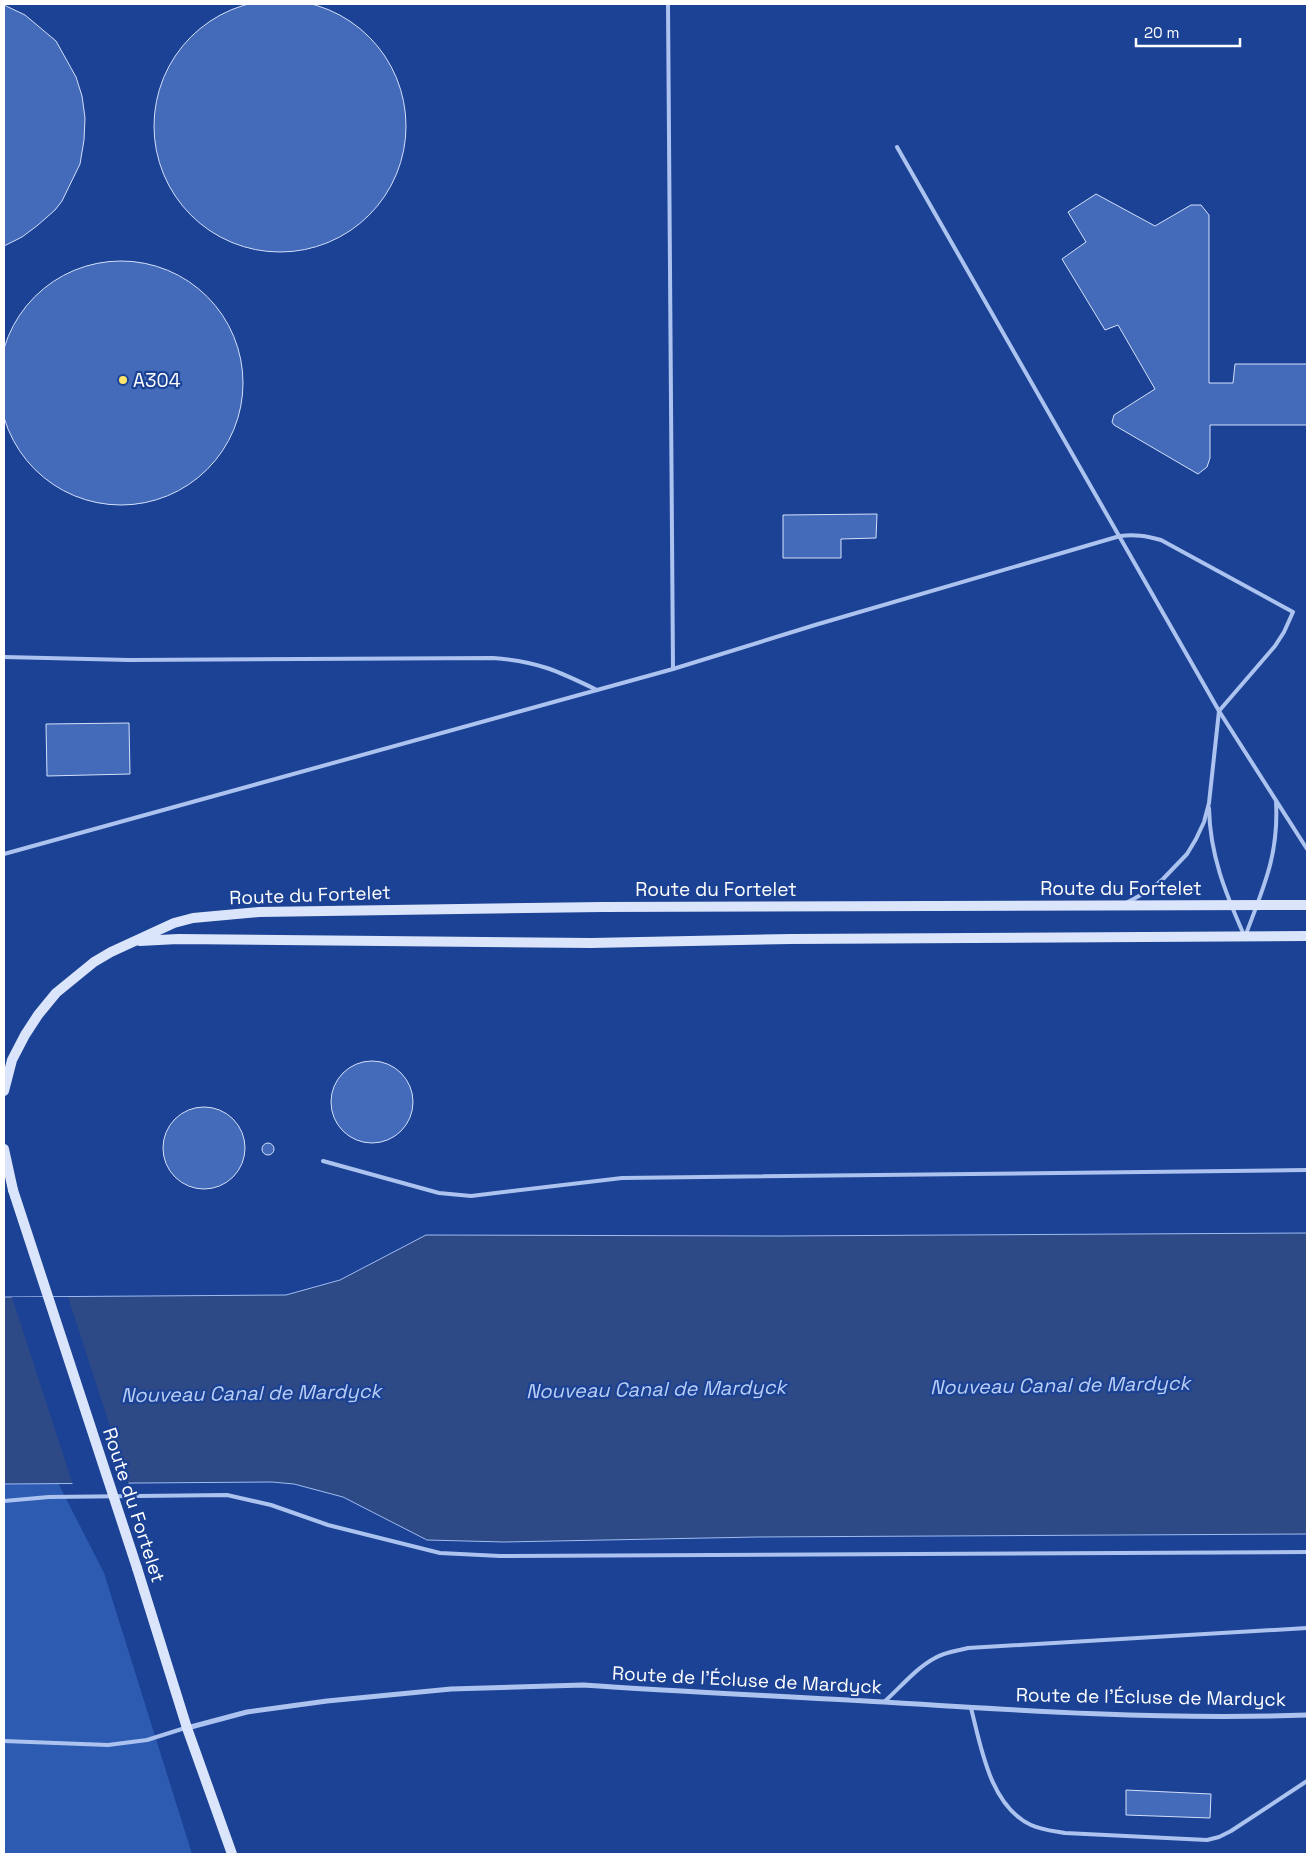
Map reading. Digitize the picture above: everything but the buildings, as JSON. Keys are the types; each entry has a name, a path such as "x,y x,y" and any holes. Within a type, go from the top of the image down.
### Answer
{"main road":[{"name":"Route du Fortelet","path":"4,1091 12,1060 25,1035 56,993 94,962 129,942 174,923 193,918 259,912 602,907 1307,906"},
{"name":"Route du Fortelet","path":"129,942 178,939 591,943 1307,936"},
{"name":"Route du Fortelet","path":"4,1149 13,1190 137,1568 187,1728 232,1854"}],"street":[{"name":"Route de l'Écluse de Mardyck","path":"187,1728 247,1712 327,1700 451,1689 540,1685 583,1685 971,1708 1220,1717 1307,1715"}],"lane":[{"path":"668,4 673,669"},
{"path":"897,147 1219,712 1307,849"},
{"path":"4,854 673,669 815,625 1120,536 1134,534 1161,540 1293,612 1275,646 1219,712 1209,803 1204,822 1196,839 1187,854 1175,868 1150,890 1120,906"},
{"path":"4,657 129,660 493,658 545,666 597,690"},
{"path":"1245,936 1270,869 1276,841 1276,800"},
{"path":"1209,803 1211,844 1222,882 1245,936"},
{"path":"322,1162 439,1194 471,1196 622,1178 1307,1170"},
{"path":"4,1500 58,1496 227,1495 271,1505 328,1526 440,1553 492,1556 1307,1552"},
{"path":"884,1702 934,1658 949,1652 968,1648 1307,1628"},
{"path":"971,1708 984,1762 990,1778 999,1793 1020,1818 1032,1826 1047,1830 1075,1834 1207,1840 1231,1831 1307,1781"},
{"path":"4,1741 108,1746 147,1740 187,1728"}],"shaded area":[{"path":"58,1483 104,1573 192,1854 4,1854 4,1484"}],"water":[{"name":"Nouveau Canal de Mardyck","path":"1307,1233 1307,1534 757,1537 504,1542 427,1540 343,1497 294,1484 272,1482 4,1484 4,1297 286,1295 340,1280 426,1235 778,1236"}],"pier":[{"path":"12,1297 68,1297 129,1485 73,1485"}],"place":[{"name":"A304","path":"123,380"}]}
